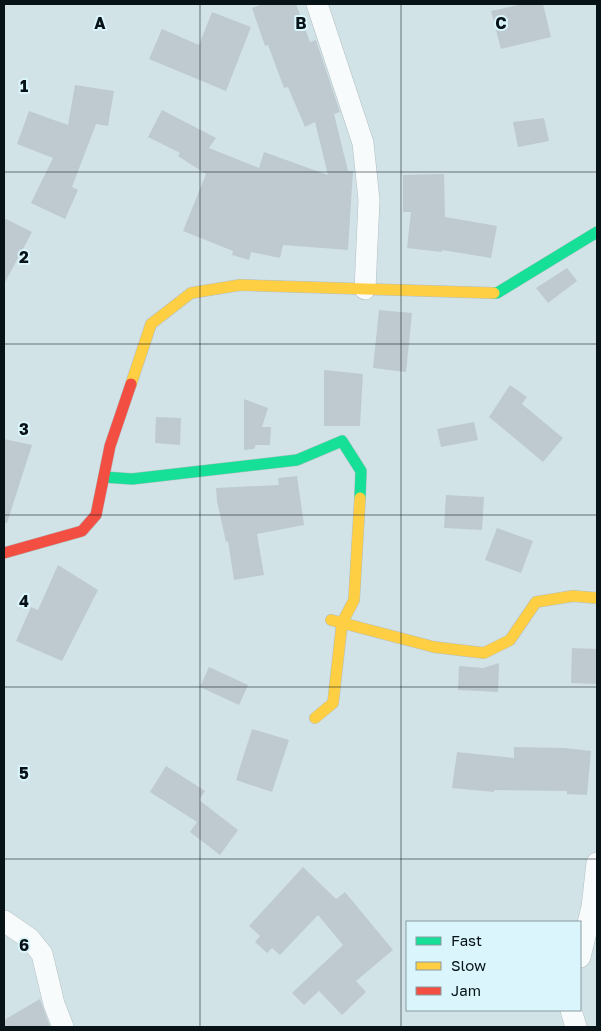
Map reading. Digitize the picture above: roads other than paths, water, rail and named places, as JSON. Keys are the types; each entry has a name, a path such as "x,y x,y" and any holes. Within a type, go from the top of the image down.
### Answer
{"street":[{"path":"317,4 363,143 369,200 365,289"},
{"path":"4,553 82,531 96,515 110,446 151,324 191,293 240,286 497,293 597,232"},
{"path":"104,477 132,479 297,460 342,442 361,471 354,600 336,622 333,703 315,718"},
{"path":"336,622 434,647 484,653 510,640 536,602 573,596 597,598"},
{"path":"581,953 592,907 597,863"},
{"path":"4,921 30,939 42,954 54,1004 63,1027"},
{"path":"572,1011 576,1027"}]}
